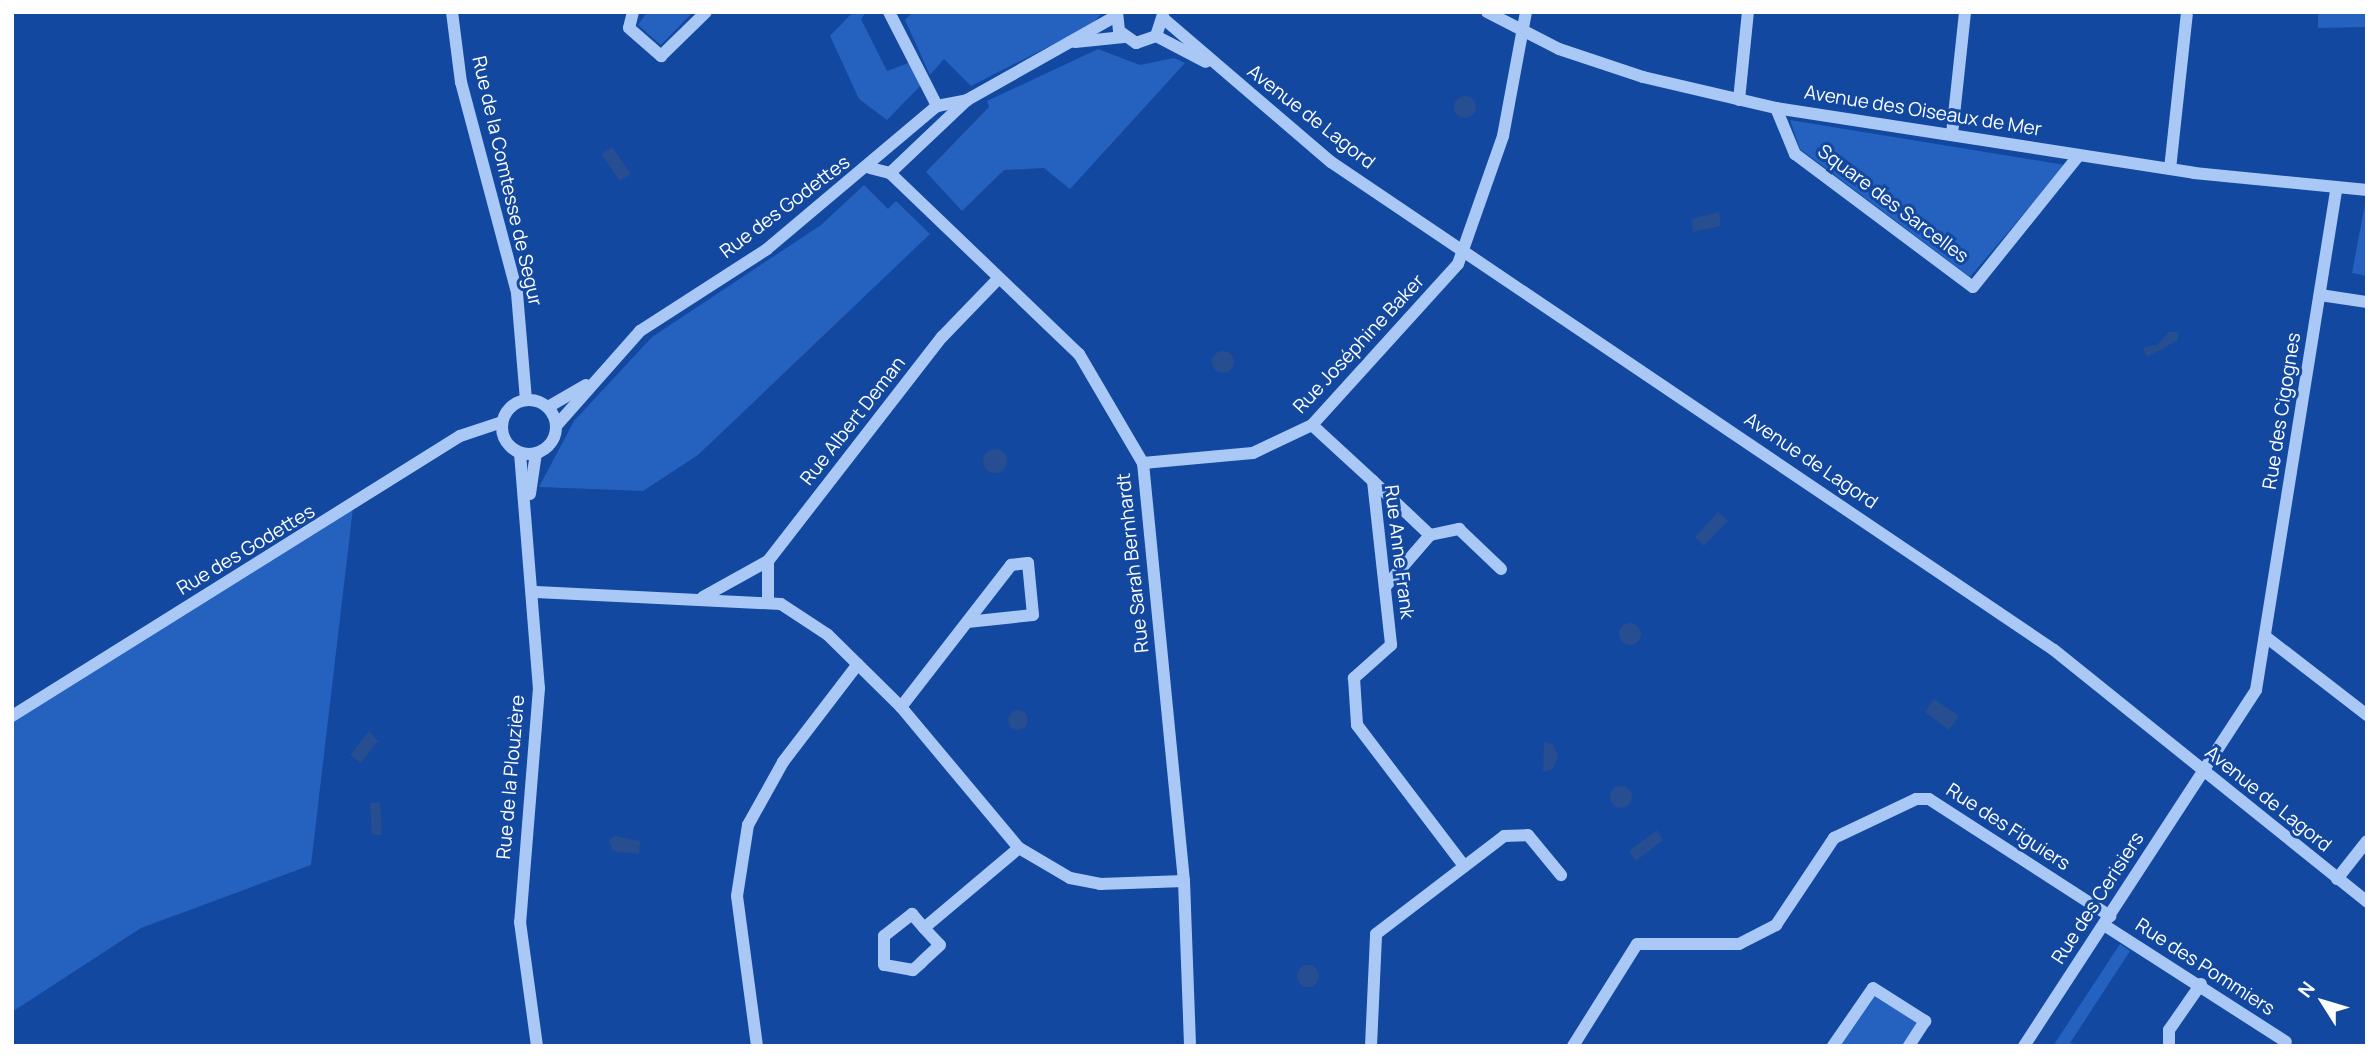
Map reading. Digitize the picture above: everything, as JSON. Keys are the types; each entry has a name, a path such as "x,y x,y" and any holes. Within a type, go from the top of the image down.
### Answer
{"street":[{"name":"Rue de la Comtesse de Segur","path":"452,12 461,82 517,293 526,400"},
{"path":"633,12 629,28 661,55 706,12"},
{"path":"889,12 937,106 967,100"},
{"name":"Avenue des Oiseaux de Mer","path":"1487,12 1526,33 1643,77 1776,108 2170,169 2336,191 2367,190"},
{"path":"1465,250 1503,136 1526,33 1526,12"},
{"path":"1739,100 1748,12"},
{"path":"1952,134 1965,12"},
{"path":"2170,169 2187,12"},
{"path":"870,168 890,173 967,100 1116,14 1124,37"},
{"path":"1071,42 1124,37 1136,43 1156,36 1164,15"},
{"name":"Avenue de Lagord","path":"1164,15 1221,69 1331,162 2054,650 2367,902"},
{"name":"Avenue de Lagord","path":"1156,36 1221,69"},
{"name":"Rue des Godettes","path":"556,426 640,331 768,249 870,168 937,106"},
{"name":"Square des Sarcelles","path":"1776,108 1791,149 1973,287 2079,155"},
{"name":"Rue Sarah Bernhardt","path":"890,173 1080,354 1143,463 1184,881 1190,1046"},
{"name":"Rue des Cigognes","path":"2205,772 2256,690 2336,191"},
{"name":"Rue Joséphine Baker","path":"1143,463 1253,453 1312,425 1465,250"},
{"name":"Rue Albert Deman","path":"768,561 942,337 999,278"},
{"path":"2320,295 2367,302"},
{"name":"Rue des Godettes","path":"548,407 593,381"},
{"path":"526,400 548,407 556,426 551,443 536,453 520,453 503,437 502,422 510,407 526,400"},
{"name":"Rue des Godettes","path":"12,716 460,436 502,422"},
{"name":"Rue Anne Frank","path":"1312,425 1373,481 1391,645 1354,678 1357,725 1464,866"},
{"name":"Rue de la Plouzière","path":"520,453 536,592 539,688 520,922 537,1046"},
{"name":"Rue de la Plouzière","path":"527,512 536,453"},
{"path":"1373,481 1430,535"},
{"path":"1385,587 1430,535 1459,529 1501,569"},
{"path":"703,597 768,561 768,601"},
{"path":"901,706 1011,565 1028,563 1033,615 967,622"},
{"path":"536,592 768,601 797,612 858,664 901,706 1019,848 1090,882 1184,881"},
{"path":"2266,637 2367,715"},
{"path":"757,1046 737,896 748,825 783,762 858,664"},
{"name":"Rue des Cerisiers","path":"2024,1046 2205,772"},
{"name":"Rue des Figuiers","path":"1573,1046 1637,944 1739,944 1776,925 1834,838 1916,799 1929,799 2107,921"},
{"path":"1371,1046 1376,934 1504,836 1528,835 1561,875"},
{"path":"2337,879 2367,841"},
{"path":"924,928 1019,848"},
{"path":"912,914 924,928 940,945 913,970 884,965 884,936 912,914"},
{"name":"Rue des Pommiers","path":"2107,921 2286,1042"},
{"path":"2169,1046 2169,1030 2201,984"},
{"path":"1833,1046 1872,988 1925,1021 1909,1046"}],"shaded area":[{"path":"647,12 693,12 661,45 638,25"},
{"path":"853,12 866,12 861,19 887,71 911,62 922,84 887,120 859,99 830,36"},
{"path":"913,12 1103,12 1091,25 971,86 944,59 930,75 905,20"},
{"path":"2290,12 2367,12 2367,27 2318,28 2318,14"},
{"path":"1098,49 1140,65 1174,58 1185,63 1070,189 1044,168 1004,170 962,211 926,172 989,107 987,101"},
{"path":"1465,96 1473,99 1476,107 1473,115 1465,118 1457,115 1454,107 1457,99"},
{"path":"1790,120 2065,165 1970,277 1800,149"},
{"path":"612,147 631,174 620,181 601,154"},
{"path":"864,185 888,209 896,201 930,234 698,455 643,491 539,487 574,421 652,337 821,225"},
{"path":"2367,204 2367,276 2352,273"},
{"path":"1719,212 1721,226 1693,232 1691,219"},
{"path":"2169,332 2178,332 2178,340 2147,357 2143,347 2157,345"},
{"path":"1219,351 1227,351 1234,358 1234,366 1227,373 1219,373 1212,366 1212,358"},
{"path":"995,449 1006,456 1007,461 1000,472 995,473 984,466 983,461 990,450"},
{"path":"353,508 311,865 141,928 12,1012 12,713"},
{"path":"1718,512 1728,521 1704,546 1695,537"},
{"path":"1630,623 1638,626 1641,634 1638,642 1630,645 1622,642 1619,634 1622,626"},
{"path":"1934,699 1959,716 1949,730 1925,712"},
{"path":"1018,710 1025,713 1028,720 1025,727 1018,730 1011,727 1008,720 1011,713"},
{"path":"369,731 378,741 361,763 350,755"},
{"path":"1544,742 1553,744 1558,757 1553,769 1543,772"},
{"path":"1621,786 1629,789 1632,797 1629,805 1621,808 1613,805 1610,797 1613,789"},
{"path":"370,803 380,803 382,835 372,835"},
{"path":"1657,830 1663,840 1636,861 1629,851"},
{"path":"615,836 640,841 639,854 612,851 609,840"},
{"path":"2120,944 2130,951 2070,1043 2093,1046 2053,1046"},
{"path":"1308,965 1316,968 1319,976 1316,984 1308,987 1300,984 1297,976 1300,968"},
{"path":"1873,988 1925,1021 1909,1046 1833,1046"}]}
